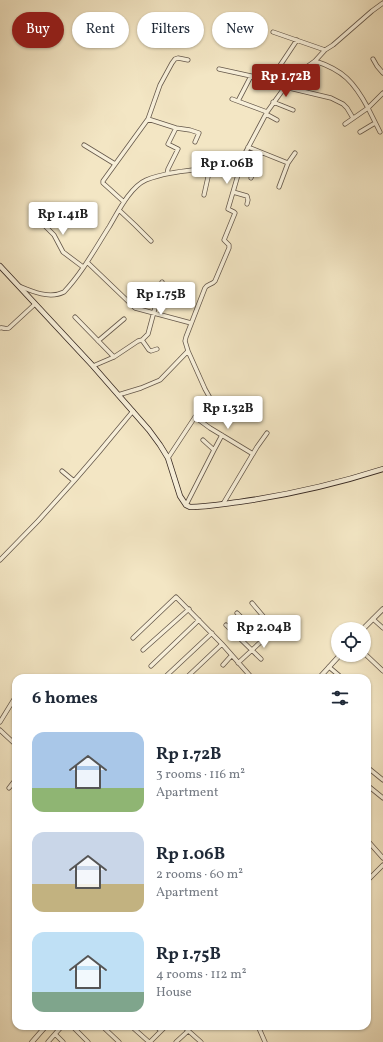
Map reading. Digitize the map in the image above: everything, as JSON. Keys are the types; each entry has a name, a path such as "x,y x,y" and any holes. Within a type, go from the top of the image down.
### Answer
{"main road":[{"path":"1,268 93,366 133,411 160,445 168,458 178,491 186,505 190,507 223,504 280,495 316,488 383,469"}],"street":[{"path":"168,458 210,397 188,351 185,339 205,288 213,284 215,281 229,248 229,245 224,240 235,213 228,209 242,160 266,113 285,87 325,50 383,3"},
{"path":"273,32 325,50"},
{"path":"269,82 297,40"},
{"path":"124,202 102,182 148,119 160,85 172,62 178,58 188,60"},
{"path":"373,59 383,73"},
{"path":"315,60 335,69 355,86 380,132"},
{"path":"219,69 321,95 344,104 353,118"},
{"path":"238,100 251,76"},
{"path":"345,124 368,108 383,93"},
{"path":"232,99 238,100 266,113 277,120"},
{"path":"274,102 293,110"},
{"path":"148,119 176,128 199,133 195,142"},
{"path":"360,132 375,123"},
{"path":"167,174 178,149 168,144 176,128"},
{"path":"84,145 115,164"},
{"path":"248,148 288,163"},
{"path":"251,178 260,153"},
{"path":"279,187 288,163 295,153"},
{"path":"18,286 38,293 59,295 64,292 87,262 124,202 140,184 146,180 186,170 210,168 236,163 242,160"},
{"path":"204,195 210,168"},
{"path":"233,192 247,196 247,204"},
{"path":"119,210 151,241"},
{"path":"48,221 45,226 54,235 63,252 83,267"},
{"path":"87,262 135,308 191,323"},
{"path":"93,366 114,357 138,341 142,340 148,334 162,282"},
{"path":"0,328 8,328 35,304"},
{"path":"75,317 114,357"},
{"path":"98,341 124,319"},
{"path":"142,340 149,350 151,351 157,349"},
{"path":"118,395 160,380 188,351"},
{"path":"0,560 74,481 133,411"},
{"path":"195,417 253,454"},
{"path":"223,504 232,486 267,433"},
{"path":"186,505 222,435"},
{"path":"204,440 214,450"},
{"path":"62,471 74,481"},
{"path":"133,638 176,597 212,633 248,674"},
{"path":"252,603 274,629"},
{"path":"143,650 189,609"},
{"path":"370,622 383,609"},
{"path":"237,613 263,639"},
{"path":"373,619 383,628"},
{"path":"150,666 199,620"},
{"path":"226,625 261,659"},
{"path":"238,663 280,625"},
{"path":"168,674 212,633"},
{"path":"190,674 222,644"},
{"path":"223,665 232,655"},
{"path":"371,660 383,671"},
{"path":"323,674 334,662"},
{"path":"329,667 340,674"},
{"path":"0,722 12,702"},
{"path":"0,730 12,741"},
{"path":"371,770 383,780"},
{"path":"9,788 12,784"},
{"path":"371,788 383,798"},
{"path":"371,844 383,858"},
{"path":"371,877 383,865"},
{"path":"32,1042 42,1030"},
{"path":"48,1042 58,1030"},
{"path":"77,1030 88,1042"},
{"path":"106,1030 119,1042"},
{"path":"136,1030 149,1042 162,1031"},
{"path":"260,1030 265,1042"},
{"path":"176,1042 188,1031 201,1042"},
{"path":"55,1034 63,1042"}]}
